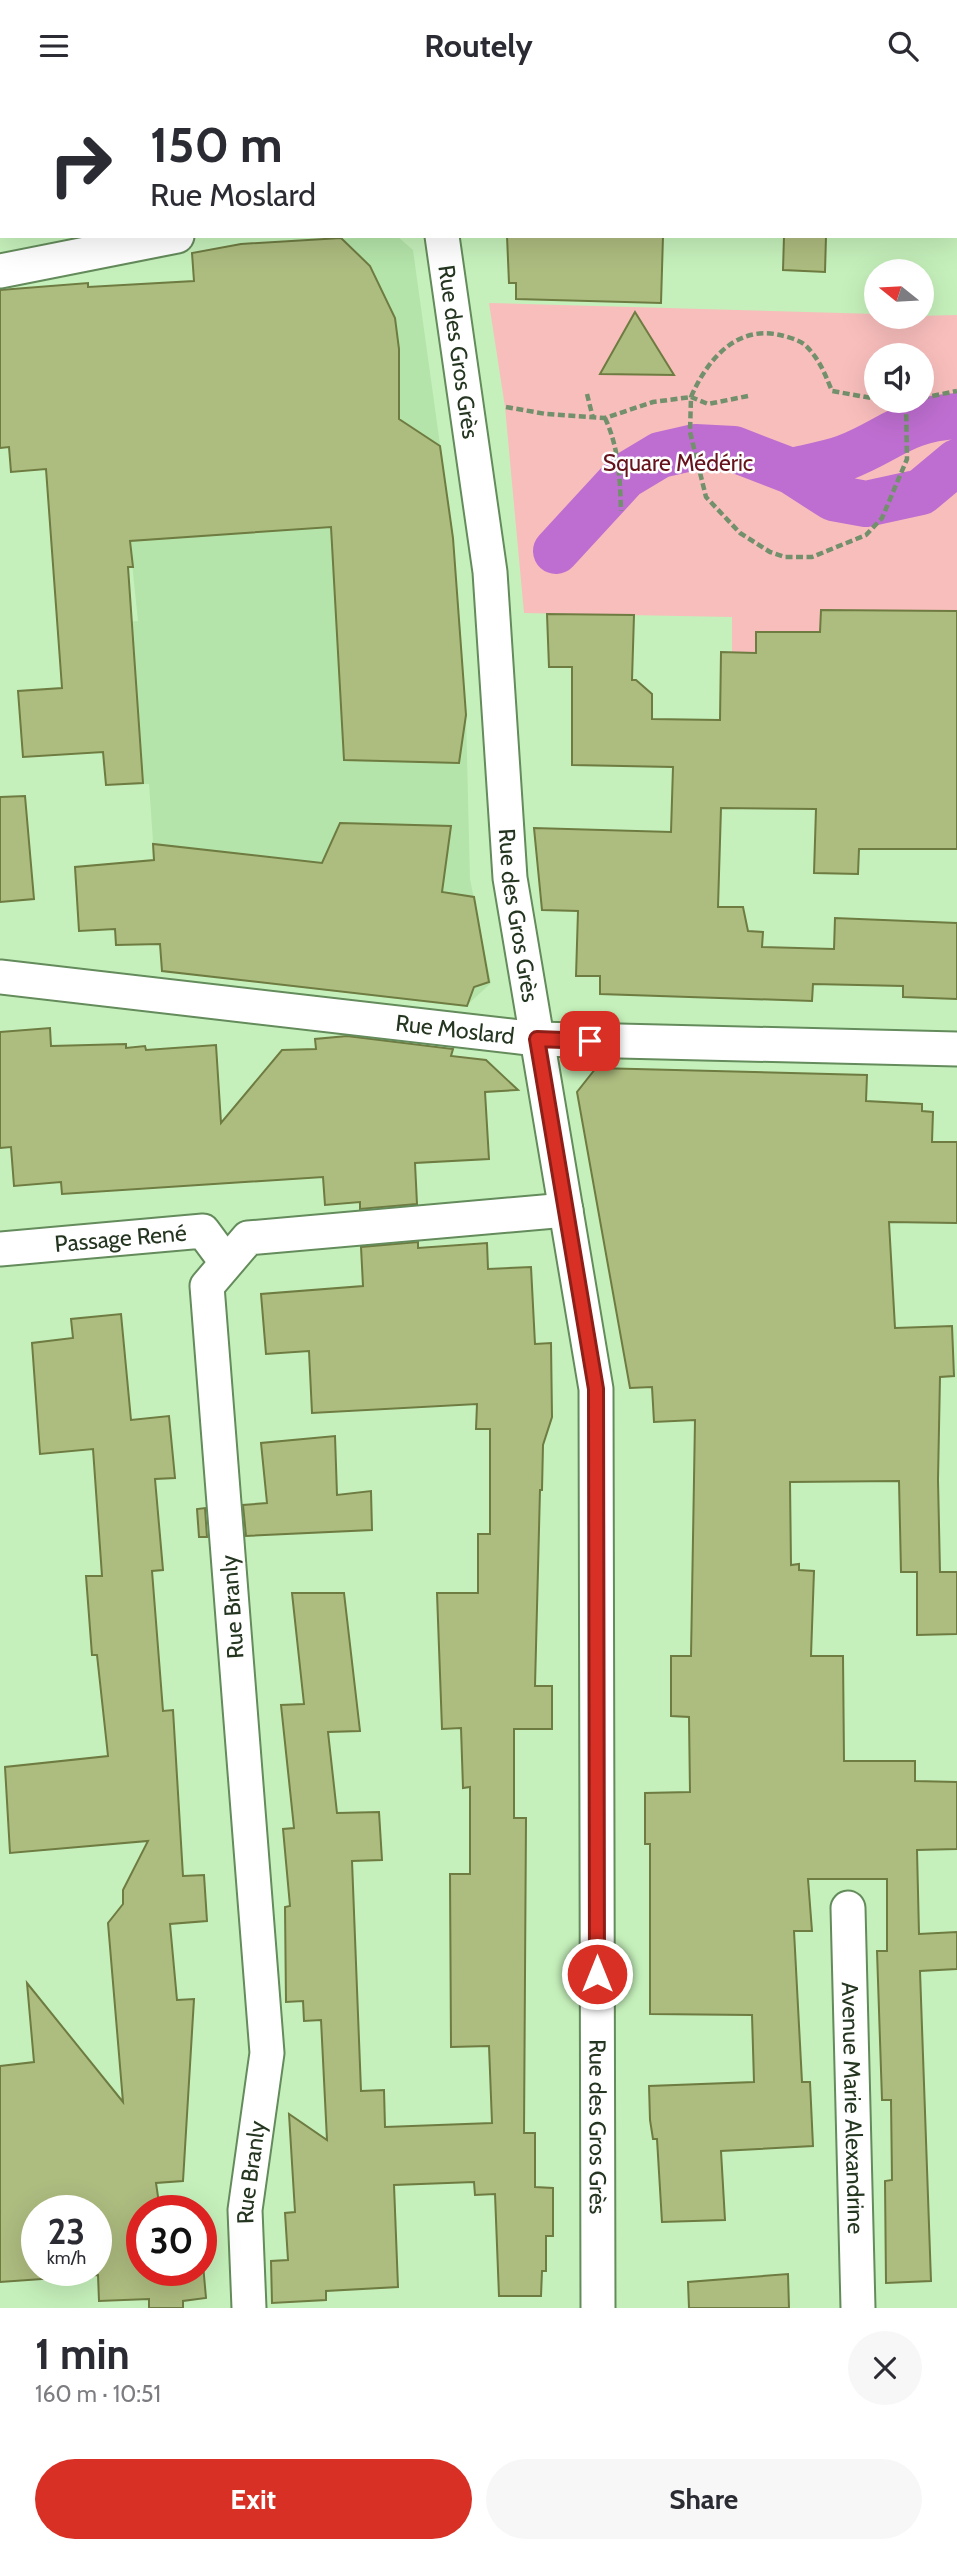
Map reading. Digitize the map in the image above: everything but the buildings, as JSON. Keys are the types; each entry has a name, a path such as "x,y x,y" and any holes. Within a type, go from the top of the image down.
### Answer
{"street":[{"path":"0,271 167,238"},
{"name":"Rue des Gros Grès","path":"442,238 490,572 510,878 596,1389 597,2308"},
{"name":"Rue Moslard","path":"0,977 537,1039 957,1049"},
{"name":"Rue Branly","path":"249,2308 245,2210 267,2053 207,1286 248,1238 566,1210"},
{"name":"Passage René","path":"0,1249 202,1231 226,1262"},
{"name":"Avenue Marie Alexandrine","path":"848,1908 858,2308"}],"path":[{"path":"864,397 832,391 818,360 803,343 766,332 748,334 715,356 700,375 691,397 690,432 706,497 719,514 756,544 785,557 812,557 866,535 882,518 907,459 909,441 905,413"},
{"path":"934,396 957,391"},
{"path":"587,394 593,418"},
{"path":"466,400 545,414 605,418 653,402 691,397 708,404 748,396"},
{"path":"605,418 613,435 620,469 621,511"}],"shaded area":[{"path":"399,238 413,250 453,538 466,716 470,879 491,983 465,1007 162,971 149,784 106,785 94,624 138,621 128,525 207,461 192,253 241,244"}],"green space":[{"name":"Square Médéric","path":"489,303 864,314 864,329 934,329 934,316 957,315 957,611 821,610 820,653 732,652 732,617 524,613 505,407"}],"waterway":[{"path":"791,471 844,458 923,421 957,416"},
{"path":"556,551 625,476 660,455 695,447 734,449 791,471 833,498 866,504 921,492 957,462"}],"route":[{"path":"590,1041 537,1039 596,1389 597,1974"}]}
